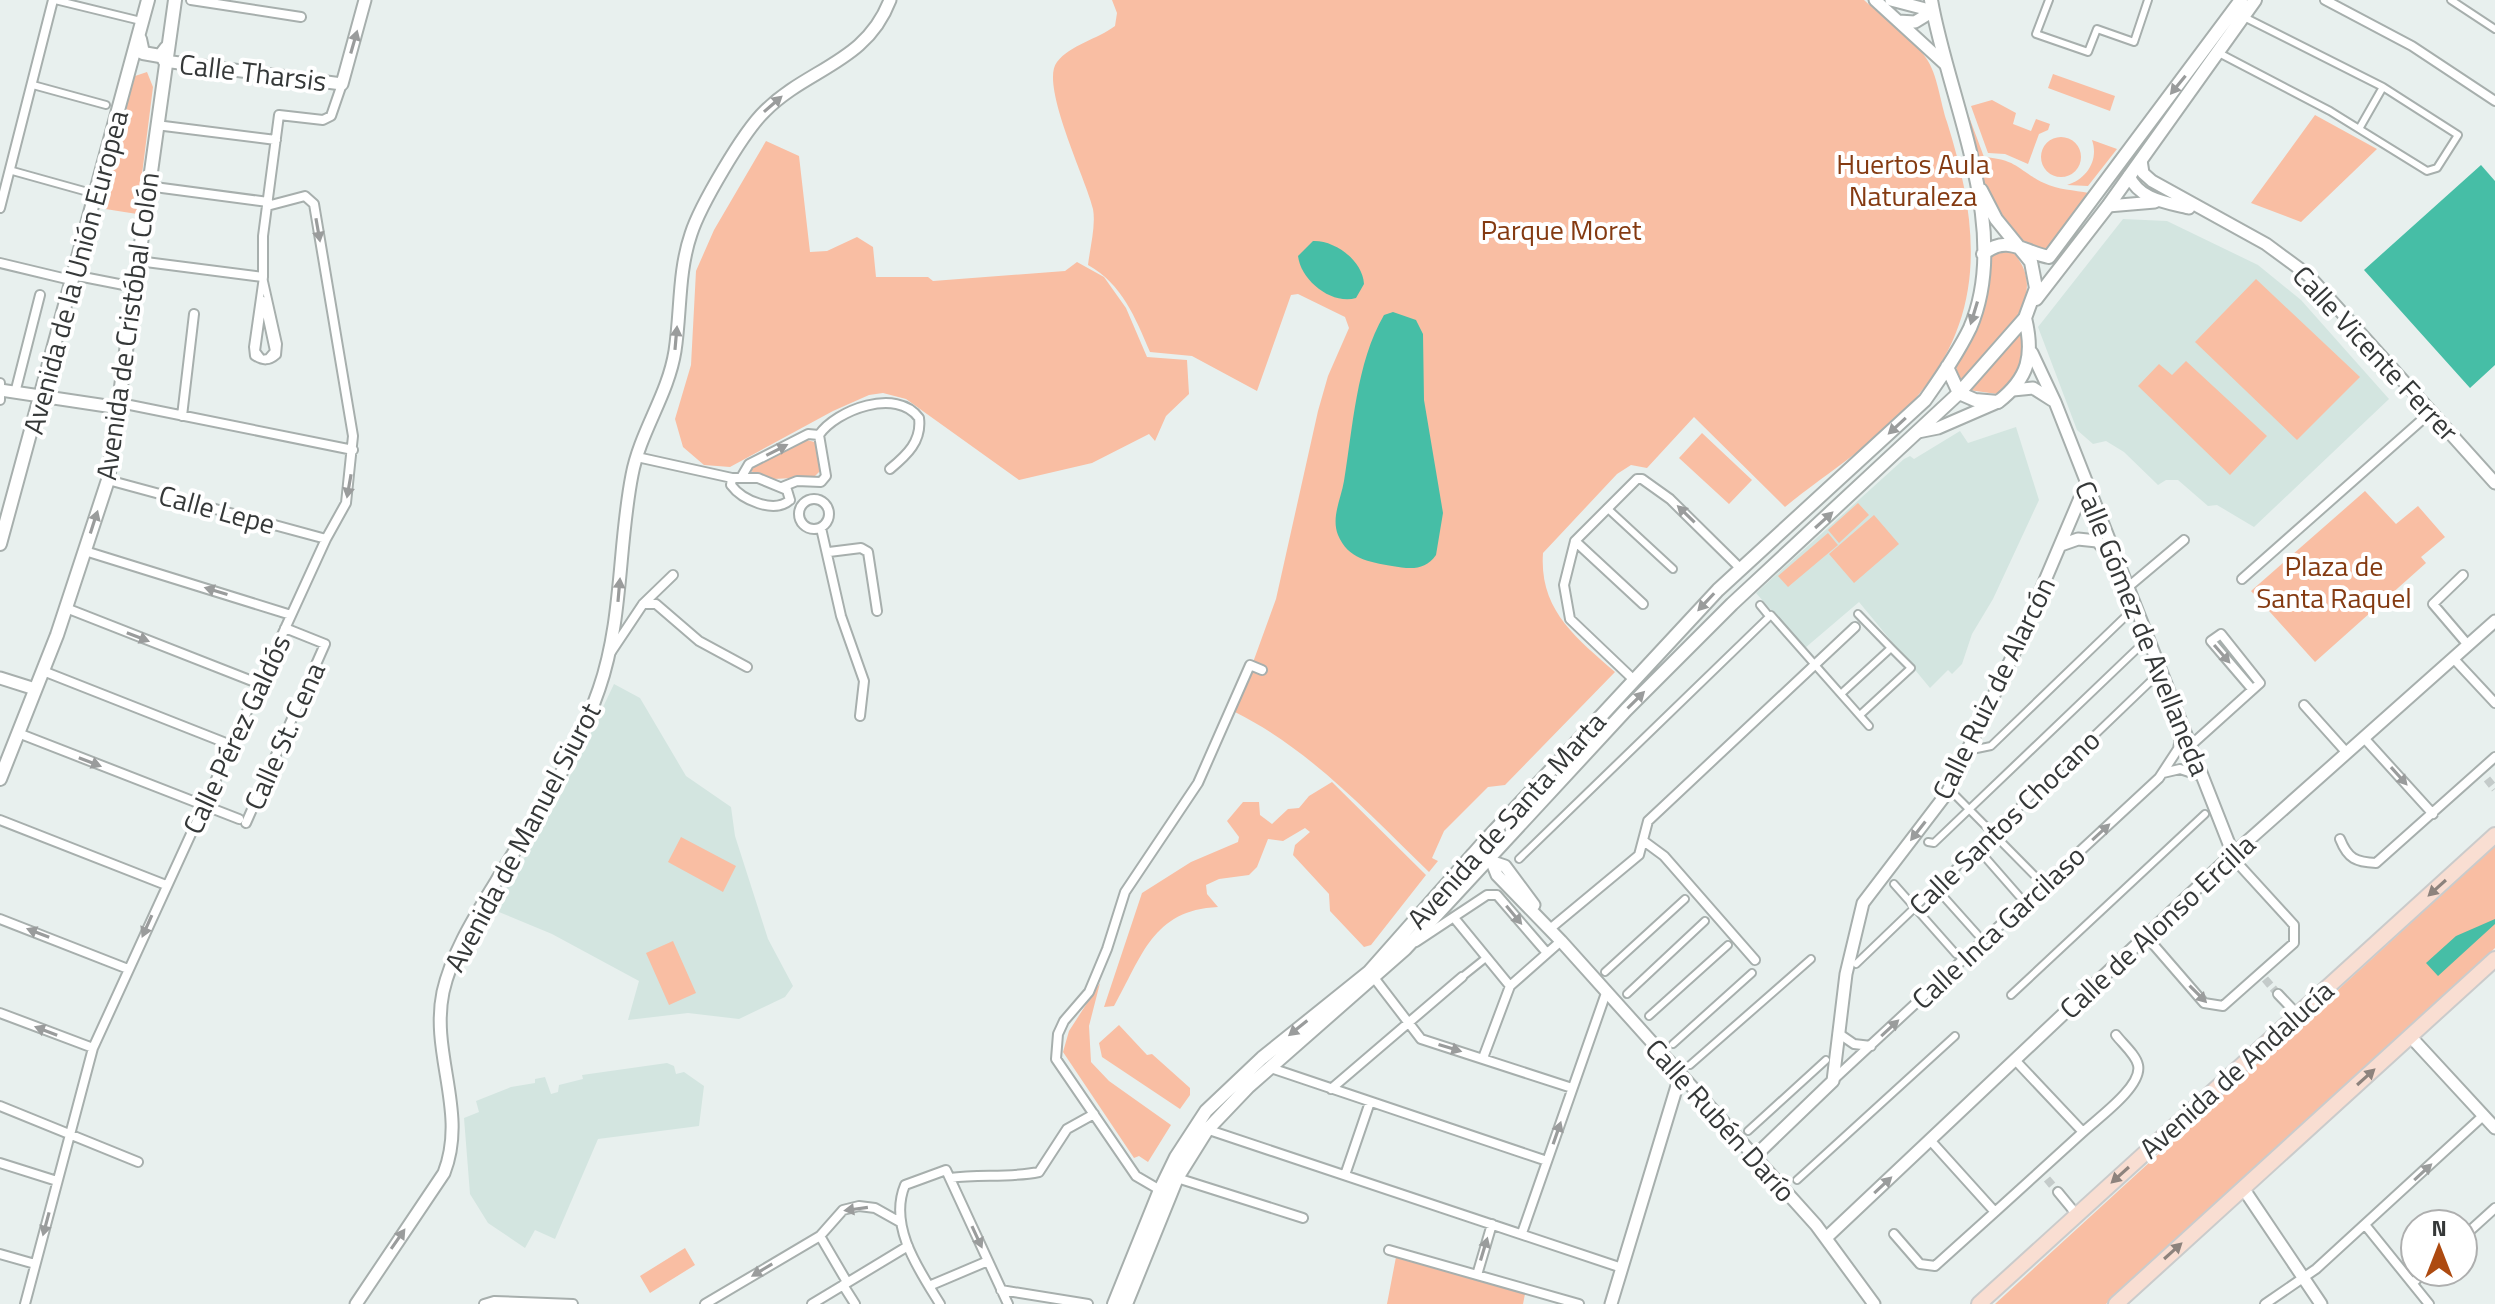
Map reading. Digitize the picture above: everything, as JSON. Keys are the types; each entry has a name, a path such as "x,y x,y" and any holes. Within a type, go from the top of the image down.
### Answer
{"main road":[{"name":"Avenida de la Unión Europea","path":"0,544 148,0"},
{"name":"Avenida de Cristóbal Colón","path":"0,779 66,608 108,480 161,80 175,0"},
{"path":"1983,254 1994,245 2013,243 2049,257 2241,0"},
{"path":"2026,314 2108,206 2255,0"},
{"name":"Avenida de Santa Marta","path":"1372,975 1472,855 1634,680 1741,569 1925,400 1947,367 1971,325 1979,298 1983,254 1976,180 1932,5"},
{"path":"142,26 140,46 149,57 160,56 166,48"},
{"path":"130,71 146,64 161,80"},
{"path":"2129,176 2129,166 2150,138 2147,125"},
{"path":"2057,248 2077,237 2118,182 2129,176"},
{"name":"Avenida de Santa Marta","path":"1114,1304 1160,1190 1202,1127 1266,1063 1405,949 1626,710 1732,604 1959,393 2026,314 2036,288 2031,262 1996,219 1976,180"},
{"name":"Avenida de Santa Marta","path":"2026,314 2032,353"},
{"path":"1947,367 1959,393 1975,400 1998,402 2013,390 2028,369 2032,353"},
{"name":"Avenida de Andalucía","path":"1979,1304 2495,835"},
{"path":"2116,1304 2495,959"},
{"name":"Avenida de Santa Marta","path":"1126,1304 1177,1178 1202,1127"}],"street":[{"path":"0,208 54,0 142,26"},
{"path":"191,0 301,17"},
{"path":"263,277 278,344 277,355 271,361 262,361 254,356 253,347 279,115 323,120 331,116 365,0"},
{"name":"Avenida de Manuel Siurot","path":"356,1304 444,1173 452,1153 454,1112 440,1042 443,990 458,950 478,911 583,731 609,656 624,522 637,457 670,377 684,259 692,231 764,111 868,39 890,0"},
{"path":"1875,0 1946,65"},
{"path":"1893,0 1932,5"},
{"path":"2049,0 2036,34 2088,52 2097,29 2134,42 2148,0"},
{"path":"2325,0 2412,46 2495,101"},
{"path":"2451,0 2495,29"},
{"path":"1898,21 1915,22 1932,5"},
{"path":"2217,52 2359,129 2427,171 2437,168 2458,135 2383,87 2243,17"},
{"name":"Calle Tharsis","path":"164,61 342,84"},
{"path":"33,85 106,105"},
{"path":"2359,129 2383,87"},
{"path":"155,125 276,140"},
{"path":"2141,160 2143,173 2152,181"},
{"path":"9,170 96,194"},
{"name":"Calle Vicente Ferrer","path":"2129,176 2152,181 2266,244 2308,275 2495,483"},
{"name":"Calle Vicente Ferrer","path":"2129,176 2135,190 2143,195 2205,213"},
{"path":"147,186 268,204"},
{"name":"Calle Pérez Galdós","path":"25,1304 93,1048 326,539 346,503 353,450 314,204 305,196 268,204"},
{"name":"Calle Vicente Ferrer","path":"2108,206 2169,203"},
{"path":"138,261 263,277"},
{"path":"0,263 134,287"},
{"path":"40,295 4,391 182,416 353,450"},
{"path":"265,300 274,351 268,358 262,359 256,351 265,300"},
{"path":"182,416 194,314"},
{"name":"Calle Gómez de Avellaneda","path":"2032,353 2055,402 2232,855"},
{"path":"2013,390 2033,388 2055,402"},
{"path":"1918,432 1938,428 1998,402"},
{"path":"637,457 782,487 797,481 821,482 826,476 819,435 827,423 875,404 907,407 919,418 920,431 913,446 890,469"},
{"path":"2242,579 2432,411"},
{"path":"790,500 777,505 751,501 738,494 731,485 749,464 808,434 819,435"},
{"path":"1634,680 1570,619 1564,585 1575,541 1637,479 1642,479 1663,489 1741,569"},
{"name":"Calle Lepe","path":"108,480 326,539"},
{"name":"Calle Ruiz de Alarcón","path":"1833,1081 1849,953 1863,903 1947,793 2086,484"},
{"path":"782,487 790,500 802,505 815,499 827,506 830,516 821,528 811,529 803,524 799,515 802,505"},
{"path":"1607,508 1673,569"},
{"path":"821,528 829,552 841,616 864,681 860,716"},
{"name":"Calle Ruiz de Alarcón","path":"2061,545 2078,539 2097,541 2116,562"},
{"path":"2127,588 2184,540"},
{"path":"1575,541 1643,604"},
{"path":"829,552 861,548 868,552 877,611"},
{"path":"85,551 291,615"},
{"path":"609,656 643,604 673,575"},
{"path":"2463,575 2433,604 2468,645"},
{"path":"643,604 656,604 699,641 747,667"},
{"path":"1760,605 1817,663 1869,726"},
{"path":"66,608 260,684"},
{"path":"1858,614 1911,668 1860,715"},
{"path":"1519,859 1769,616"},
{"path":"1967,751 1991,746 2126,616"},
{"name":"Calle de Alonso Ercilla","path":"1826,1238 2232,855 2495,621"},
{"path":"1551,928 1639,855 1645,842 1648,821 1855,627"},
{"name":"Calle St. Cena","path":"204,805 242,821 325,644 285,628"},
{"path":"2190,746 2260,683 2221,634 2211,641 2252,689"},
{"path":"1842,693 1891,648"},
{"path":"1928,842 1934,843 2138,648"},
{"path":"2453,658 2495,703"},
{"path":"1160,1190 1136,1176 1056,1059 1058,1034 1064,1021 1089,992 1125,892 1198,783 1250,665 1262,670"},
{"path":"43,671 231,745"},
{"path":"0,678 35,689"},
{"name":"Calle Santos Chocano","path":"1856,964 2152,680"},
{"path":"2304,705 2347,753"},
{"name":"Calle Inca Garcilaso","path":"1833,1081 2162,774 2178,749 2182,727"},
{"path":"18,733 204,805"},
{"path":"2364,738 2433,814"},
{"path":"2340,839 2346,853 2357,863 2376,863 2495,757"},
{"path":"2162,774 2180,769 2201,776"},
{"path":"2481,770 2487,779"},
{"path":"1953,793 2038,879"},
{"path":"2011,995 2205,814"},
{"path":"0,820 166,885"},
{"path":"1471,878 1501,871 1508,840"},
{"path":"1484,842 1490,859"},
{"path":"1645,842 1664,856 1755,960"},
{"path":"1977,848 2019,896"},
{"name":"Calle Rubén Darío","path":"1472,855 1490,859 1561,941"},
{"path":"2146,936 2204,1003 2223,1006 2263,976 2294,943 2294,925 2232,855"},
{"name":"Calle Rubén Darío","path":"1501,871 1826,1238 1874,1304"},
{"path":"1894,884 1956,954"},
{"path":"1935,887 1977,934"},
{"path":"1405,949 1455,919 1487,895 1497,895 1547,953"},
{"path":"1605,972 1685,899"},
{"path":"0,919 128,969"},
{"path":"1455,919 1510,986"},
{"path":"1627,994 1705,921"},
{"path":"1483,1058 1510,986 1561,941"},
{"path":"1649,1016 1728,945"},
{"path":"1331,1089 1487,957"},
{"path":"1690,1065 1811,959"},
{"path":"1673,1044 1752,973"},
{"path":"1372,975 1408,1026 1421,1039 1572,1088"},
{"path":"1522,1233 1606,993"},
{"path":"2278,994 2297,1014"},
{"path":"0,1013 93,1048"},
{"path":"1838,1033 1854,1044 1871,1046"},
{"path":"1894,1234 1920,1264 1935,1266 2132,1087 2138,1076 2138,1063 2116,1035"},
{"path":"1797,1180 1955,1036"},
{"path":"2410,1036 2495,1128"},
{"path":"1748,1131 1826,1060"},
{"path":"2015,1060 2083,1132"},
{"path":"1266,1063 1331,1089 1547,1161"},
{"path":"1611,1304 1680,1076"},
{"path":"1754,1157 1833,1081"},
{"path":"1345,1175 1370,1102"},
{"path":"0,1106 138,1162"},
{"path":"940,1304 908,1246 900,1222 905,1185 948,1174 1016,1177 1039,1172 1067,1129 1094,1114"},
{"path":"2265,1304 2305,1278 2366,1226 2484,1115"},
{"path":"1202,1127 1622,1268"},
{"path":"1930,1140 1995,1212"},
{"path":"0,1163 57,1181"},
{"path":"2040,1171 2047,1179"},
{"path":"948,1174 1008,1304"},
{"path":"1177,1178 1303,1218"},
{"path":"2243,1188 2321,1304"},
{"path":"2058,1192 2077,1215"},
{"path":"705,1304 820,1236 843,1210 859,1206 875,1208 900,1222"},
{"path":"1477,1275 1492,1224"},
{"path":"2366,1226 2399,1264"},
{"path":"820,1236 855,1304"},
{"path":"812,1304 908,1246"},
{"path":"1389,1250 1579,1304"},
{"path":"0,1254 35,1264"},
{"path":"929,1286 988,1261"},
{"path":"1001,1290 1088,1304"},
{"path":"484,1304 573,1304"}],"shaded area":[{"path":"2481,165 2495,181 2495,365 2470,388 2364,270"},
{"path":"2123,219 2167,221 2258,265 2301,300 2389,399 2254,527 2217,505 2208,506 2178,480 2166,480 2158,485 2124,452 2106,441 2093,444 2077,430 2038,327"},
{"path":"1313,241 1339,248 1359,267 1364,284 1356,298 1337,298 1311,282 1298,256"},
{"path":"1393,312 1416,320 1423,334 1424,400 1443,513 1436,555 1417,568 1360,558 1342,543 1336,528 1361,375 1384,315"},
{"path":"2016,427 2039,500 1993,599 1972,634 1962,664 1952,674 1948,670 1930,688 1859,602 1805,648 1756,593 1904,459 1910,456 1914,459 1960,431 1968,443"},
{"path":"614,684 640,698 686,776 731,807 735,836 768,939 793,986 785,997 739,1019 688,1013 628,1020 639,981 552,934 494,910 560,797"},
{"path":"2495,919 2495,924 2438,976 2426,963 2456,936"},
{"path":"667,1063 674,1066 676,1074 684,1072 704,1086 699,1126 598,1139 555,1239 535,1230 525,1248 488,1223 470,1194 464,1118 479,1112 476,1101 545,1077 551,1094 558,1092 559,1085 583,1079 582,1075"}],"green space":[{"name":"Parque Moret","path":"1112,0 1864,0 1913,42 1933,72 1957,158 1970,228 1971,262 1967,296 1958,329 1942,361 1920,393 1890,425 1785,507 1694,417 1647,468 1631,465 1617,474 1543,553 1543,573 1554,607 1574,634 1615,672 1505,785 1488,787 1444,831 1432,858 1438,861 1429,872 1314,764 1263,727 1235,712 1276,599 1318,411 1328,376 1349,328 1345,317 1298,294 1291,295 1257,391 1192,356 1150,352 1119,292 1088,265 1093,209 1054,90 1053,73 1057,62 1115,26 1117,13"},
{"path":"147,72 153,87 137,214 99,208 135,76"},
{"path":"2053,74 2115,96 2110,111 2048,88"},
{"path":"1992,100 2016,113 2013,124 2031,131 2036,119 2050,124 2048,130 2039,134 2028,164 2005,154 1988,153 1971,106"},
{"path":"1968,114 1984,157 2011,163 2049,185 2089,193 2048,247 2039,248 2014,236 1992,207"},
{"path":"2315,115 2377,149 2301,222 2251,203"},
{"path":"2061,137 2075,143 2081,157 2075,171 2061,177 2047,171 2041,157 2047,143"},
{"path":"2092,140 2117,149 2088,186 2067,185 2090,168 2094,155"},
{"path":"766,141 799,156 810,252 827,251 857,237 873,247 876,277 928,277 933,281 1065,271 1077,262 1104,277 1126,308 1147,357 1187,360 1189,394 1166,416 1155,441 1149,434 1092,463 1019,480 906,399 883,393 869,395 833,411 730,467 704,465 683,447 675,419 691,365 696,271 714,230"},
{"path":"1995,251 2012,251 2024,269 2027,287 2023,304 2002,337 1960,382 1956,367 1979,324 1989,258"},
{"path":"2256,279 2360,377 2297,440 2195,342"},
{"path":"2022,331 2022,359 2012,381 1997,394 1969,390"},
{"path":"2186,361 2267,436 2230,475 2138,386 2159,364 2172,375"},
{"path":"1702,433 1752,480 1729,504 1679,458"},
{"path":"807,440 818,443 821,470 814,477 773,479 750,471 751,467"},
{"name":"Plaza de Santa Raquel","path":"2365,491 2396,524 2418,506 2445,537 2421,557 2426,563 2315,662 2251,591"},
{"path":"1858,503 1869,515 1839,543 1828,530"},
{"path":"1874,515 1899,544 1854,583 1829,554"},
{"path":"1828,533 1838,545 1788,587 1778,576"},
{"path":"1332,782 1426,875 1371,945 1364,947 1330,911 1329,894 1293,855 1295,845 1310,832 1305,828 1283,841 1268,839 1257,867 1249,875 1219,879 1206,885 1207,894 1218,907 1196,910 1163,927 1142,954 1114,1006 1104,1007 1142,893 1191,862 1238,842 1239,837 1227,821 1243,802 1259,802 1260,815 1272,824 1288,809 1299,808 1309,796"},
{"path":"681,837 736,866 723,892 668,862"},
{"path":"2495,846 2495,948 2106,1304 1995,1304"},
{"path":"673,941 696,993 669,1005 646,953"},
{"path":"1100,983 1089,1026 1091,1062 1109,1081 1171,1125 1148,1162 1139,1156 1134,1158 1063,1052 1069,1031"},
{"path":"1119,1025 1147,1055 1152,1054 1190,1088 1190,1095 1180,1109 1102,1057 1099,1043"},
{"path":"685,1248 695,1265 650,1293 640,1276"},
{"path":"1396,1257 1525,1294 1523,1304 1387,1304"}],"tunnel":[{"path":"2487,779 2495,789"},
{"path":"2265,979 2278,994"},
{"path":"2047,1179 2058,1192"}],"park label":[{"name":"Huertos Aula Naturaleza","path":"1913,179"}]}
